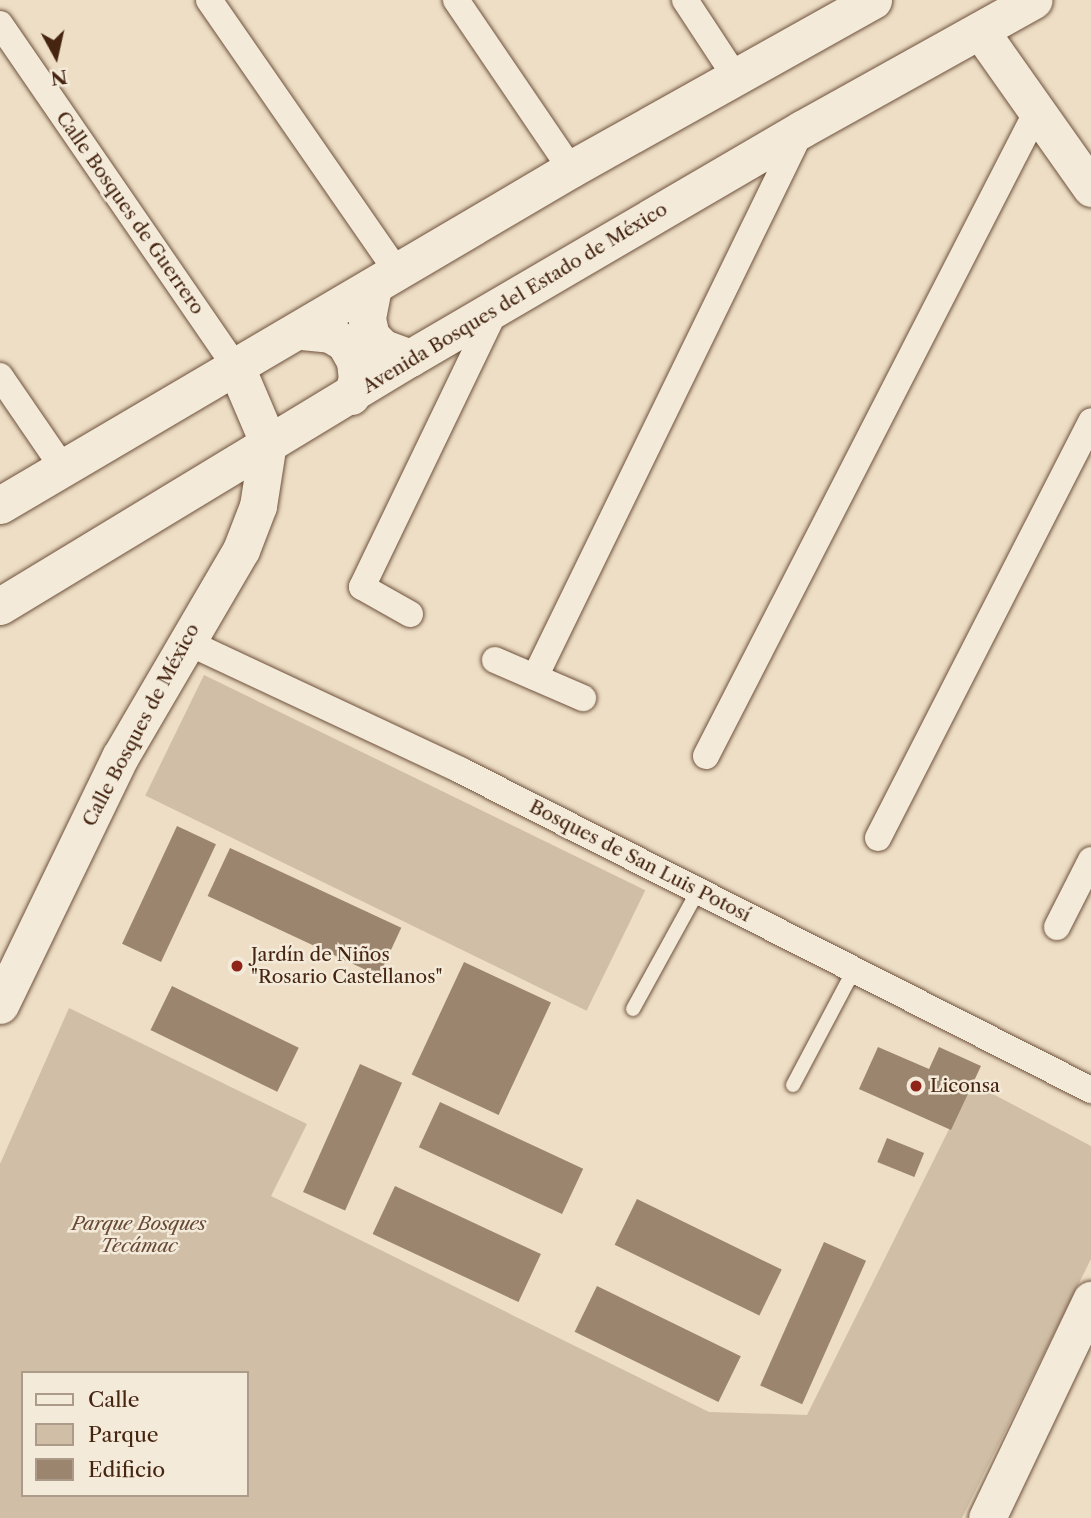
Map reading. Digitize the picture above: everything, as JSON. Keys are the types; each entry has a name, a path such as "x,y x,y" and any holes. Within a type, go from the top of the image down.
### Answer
{"street":[{"path":"209,0 385,279"},
{"path":"456,0 571,169"},
{"path":"685,0 735,76"},
{"path":"0,505 302,331 571,169 873,0"},
{"name":"Avenida Bosques del Estado de México","path":"0,606 268,442 351,396 497,307 802,129 981,32 1034,0"},
{"name":"Calle Bosques de Guerrero","path":"0,24 236,367"},
{"path":"981,32 1091,188"},
{"path":"706,756 1037,111"},
{"path":"535,677 802,129"},
{"path":"385,279 367,319 372,336 383,348 410,358"},
{"path":"410,614 362,587 497,307"},
{"path":"302,331 330,334 345,343 355,361 357,379 351,396"},
{"path":"236,367 268,442"},
{"path":"0,376 63,468"},
{"path":"877,838 1091,421"},
{"name":"Calle Bosques de México","path":"0,1005 120,757 185,641 241,550 257,506 268,442"},
{"name":"Bosques de San Luis Potosí","path":"185,641 460,770 1091,1090"},
{"path":"495,660 583,698"},
{"path":"1057,927 1091,860"},
{"path":"987,1518 1091,1300"}],"lane":[{"path":"633,1009 698,891"},
{"path":"793,1085 854,970"}],"green space":[{"path":"204,675 645,890 587,1011 145,795"},
{"name":"Parque Bosques Tecámac","path":"69,1008 307,1124 271,1196 709,1412 807,1415 972,1083 1091,1146 1091,1259 962,1518 0,1518 0,1164"}],"building":[{"path":"177,826 216,844 161,962 122,944"},
{"path":"230,848 401,928 379,976 208,896"},
{"path":"464,962 551,1003 499,1115 412,1074"},
{"path":"172,986 299,1048 277,1092 151,1030"},
{"name":"Liconsa","path":"878,1047 929,1069 939,1047 981,1066 951,1130 859,1089"},
{"path":"360,1064 402,1083 345,1211 303,1192"},
{"path":"440,1102 583,1169 562,1214 419,1147"},
{"path":"887,1138 924,1153 914,1177 877,1162"},
{"path":"395,1186 541,1254 519,1302 373,1234"},
{"path":"637,1199 782,1270 759,1315 615,1245"},
{"path":"824,1242 866,1261 802,1404 760,1385"},
{"path":"597,1286 741,1356 718,1402 575,1332"}],"place":[{"name":"Jardín de Niños \"Rosario Castellanos\"","path":"237,966"},
{"name":"Liconsa","path":"916,1086"}]}
